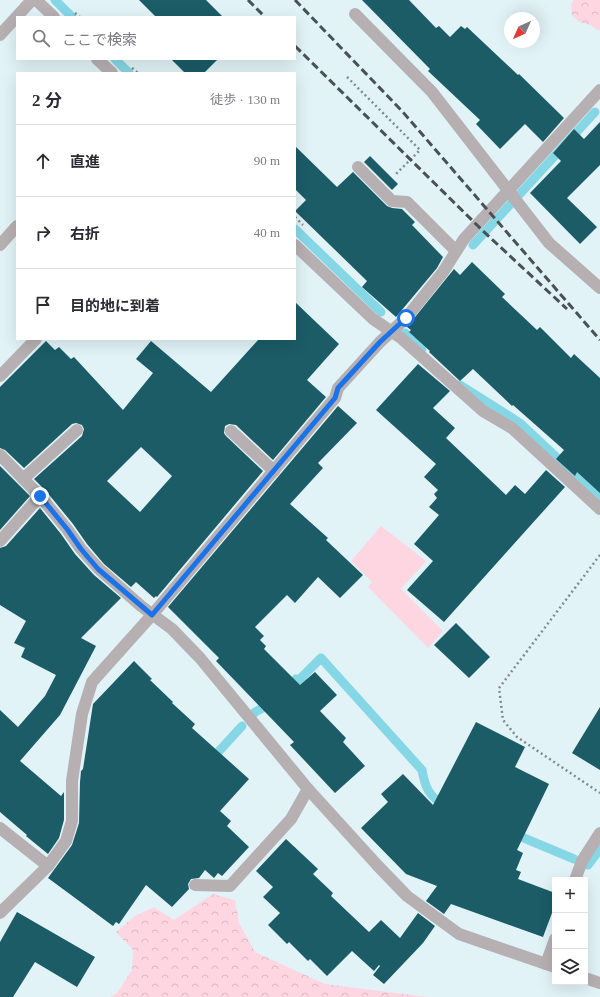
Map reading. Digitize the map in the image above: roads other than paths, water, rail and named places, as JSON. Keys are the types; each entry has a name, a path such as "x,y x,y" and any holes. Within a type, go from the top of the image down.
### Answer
{"street":[{"path":"17,16 32,0"},
{"path":"36,0 53,16"},
{"path":"355,14 432,92 549,243 600,288"},
{"path":"0,35 16,18"},
{"path":"98,60 111,72"},
{"path":"0,913 48,866 66,841 72,821 72,781 82,714 92,682 152,615 274,471 335,398 338,388 380,342 406,318 443,272 464,239 514,197 600,90"},
{"path":"358,167 392,201 407,202 456,251"},
{"path":"0,245 16,227"},
{"path":"296,246 373,319 401,338 483,411 512,428 600,508"},
{"path":"0,376 35,340"},
{"path":"30,472 78,430"},
{"path":"231,431 274,471"},
{"path":"0,455 30,472 40,496 98,569 152,615 172,629 200,658 308,789 407,896 459,934 551,966 554,949"},
{"path":"0,541 40,496"},
{"path":"195,885 230,886 291,819 308,789"},
{"path":"0,828 48,866"},
{"path":"576,877 582,861 600,833"},
{"path":"588,979 600,983"}],"waterway":[{"path":"55,0 71,16"},
{"path":"116,60 128,72"},
{"path":"473,245 595,112"},
{"path":"296,230 381,312"},
{"path":"405,333 422,349"},
{"path":"460,385 520,423 600,498"},
{"path":"286,688 296,679 298,681 321,658 422,770 426,787 436,799 446,805"},
{"path":"253,714 272,702"},
{"path":"211,760 242,726"},
{"path":"512,833 574,859"},
{"path":"585,864 588,865 600,849"}],"railway":[{"path":"248,0 264,16"},
{"path":"295,0 402,111 600,340"},
{"path":"296,47 482,230 567,309"}]}
